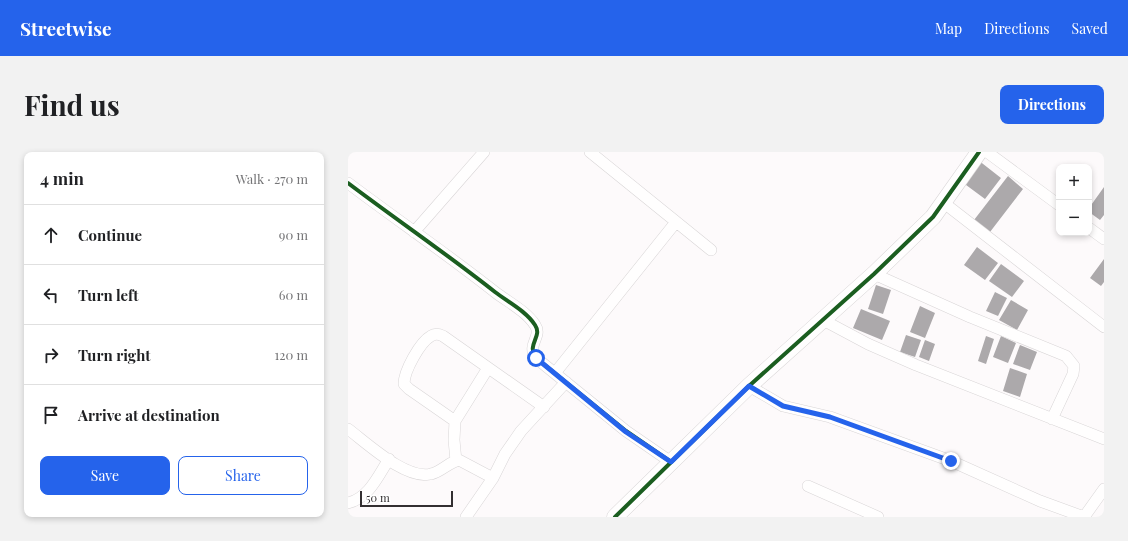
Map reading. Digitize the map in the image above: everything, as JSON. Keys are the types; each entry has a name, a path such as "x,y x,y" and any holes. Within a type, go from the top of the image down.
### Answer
{"street":[{"path":"414,232 484,152"},
{"path":"590,152 711,250"},
{"path":"615,517 749,386 874,274 933,217 979,152"},
{"path":"987,152 1056,203"},
{"path":"348,183 414,232 448,254 533,322 537,326 538,334 532,347 532,354 626,432 671,462"},
{"path":"944,203 1104,327"},
{"path":"555,373 676,222"},
{"path":"1092,230 1104,239"},
{"path":"874,274 970,317 1066,356 1074,366 1073,374 1052,419"},
{"path":"823,320 888,353 1104,439"},
{"path":"455,421 408,389 404,384 405,371 421,346 430,336 437,334 443,336 544,407"},
{"path":"456,461 454,440 455,421 488,368"},
{"path":"466,517 493,478 505,454 517,437 566,382"},
{"path":"749,386 783,406 830,417 951,461 1040,501 1084,517 1104,489"},
{"path":"348,429 398,466 424,476 434,474 456,461 463,461 493,478"},
{"path":"348,504 356,501 367,493 389,459"},
{"path":"808,486 878,517"}],"building":[{"path":"978,160 1001,178 985,199 962,182"},
{"path":"1008,176 1023,189 990,232 974,220"},
{"path":"1104,187 1104,215 1100,220 1092,214 1092,204"},
{"path":"977,247 998,263 985,280 964,265"},
{"path":"1104,259 1104,282 1101,286 1090,278"},
{"path":"1001,264 1024,281 1012,297 989,281"},
{"path":"876,285 891,290 883,314 868,309"},
{"path":"995,292 1007,298 998,316 986,311"},
{"path":"1011,300 1028,310 1017,330 999,320"},
{"path":"920,306 935,313 925,338 910,332"},
{"path":"861,309 890,321 882,340 853,328"},
{"path":"906,335 921,340 915,357 900,352"},
{"path":"986,336 994,339 986,364 978,361"},
{"path":"1001,336 1016,343 1008,363 993,357"},
{"path":"925,340 935,344 929,361 919,357"},
{"path":"1020,345 1037,352 1030,370 1013,364"},
{"path":"1010,368 1027,374 1020,397 1003,391"}],"cycle path":[{"path":"615,517 749,386 874,274 933,217 979,152"},
{"path":"348,183 522,311 537,329 533,345 533,353 536,358 626,431 671,462"}],"route":[{"path":"536,358 626,432 671,462 749,386 783,406 830,417 914,449 951,461"}]}
